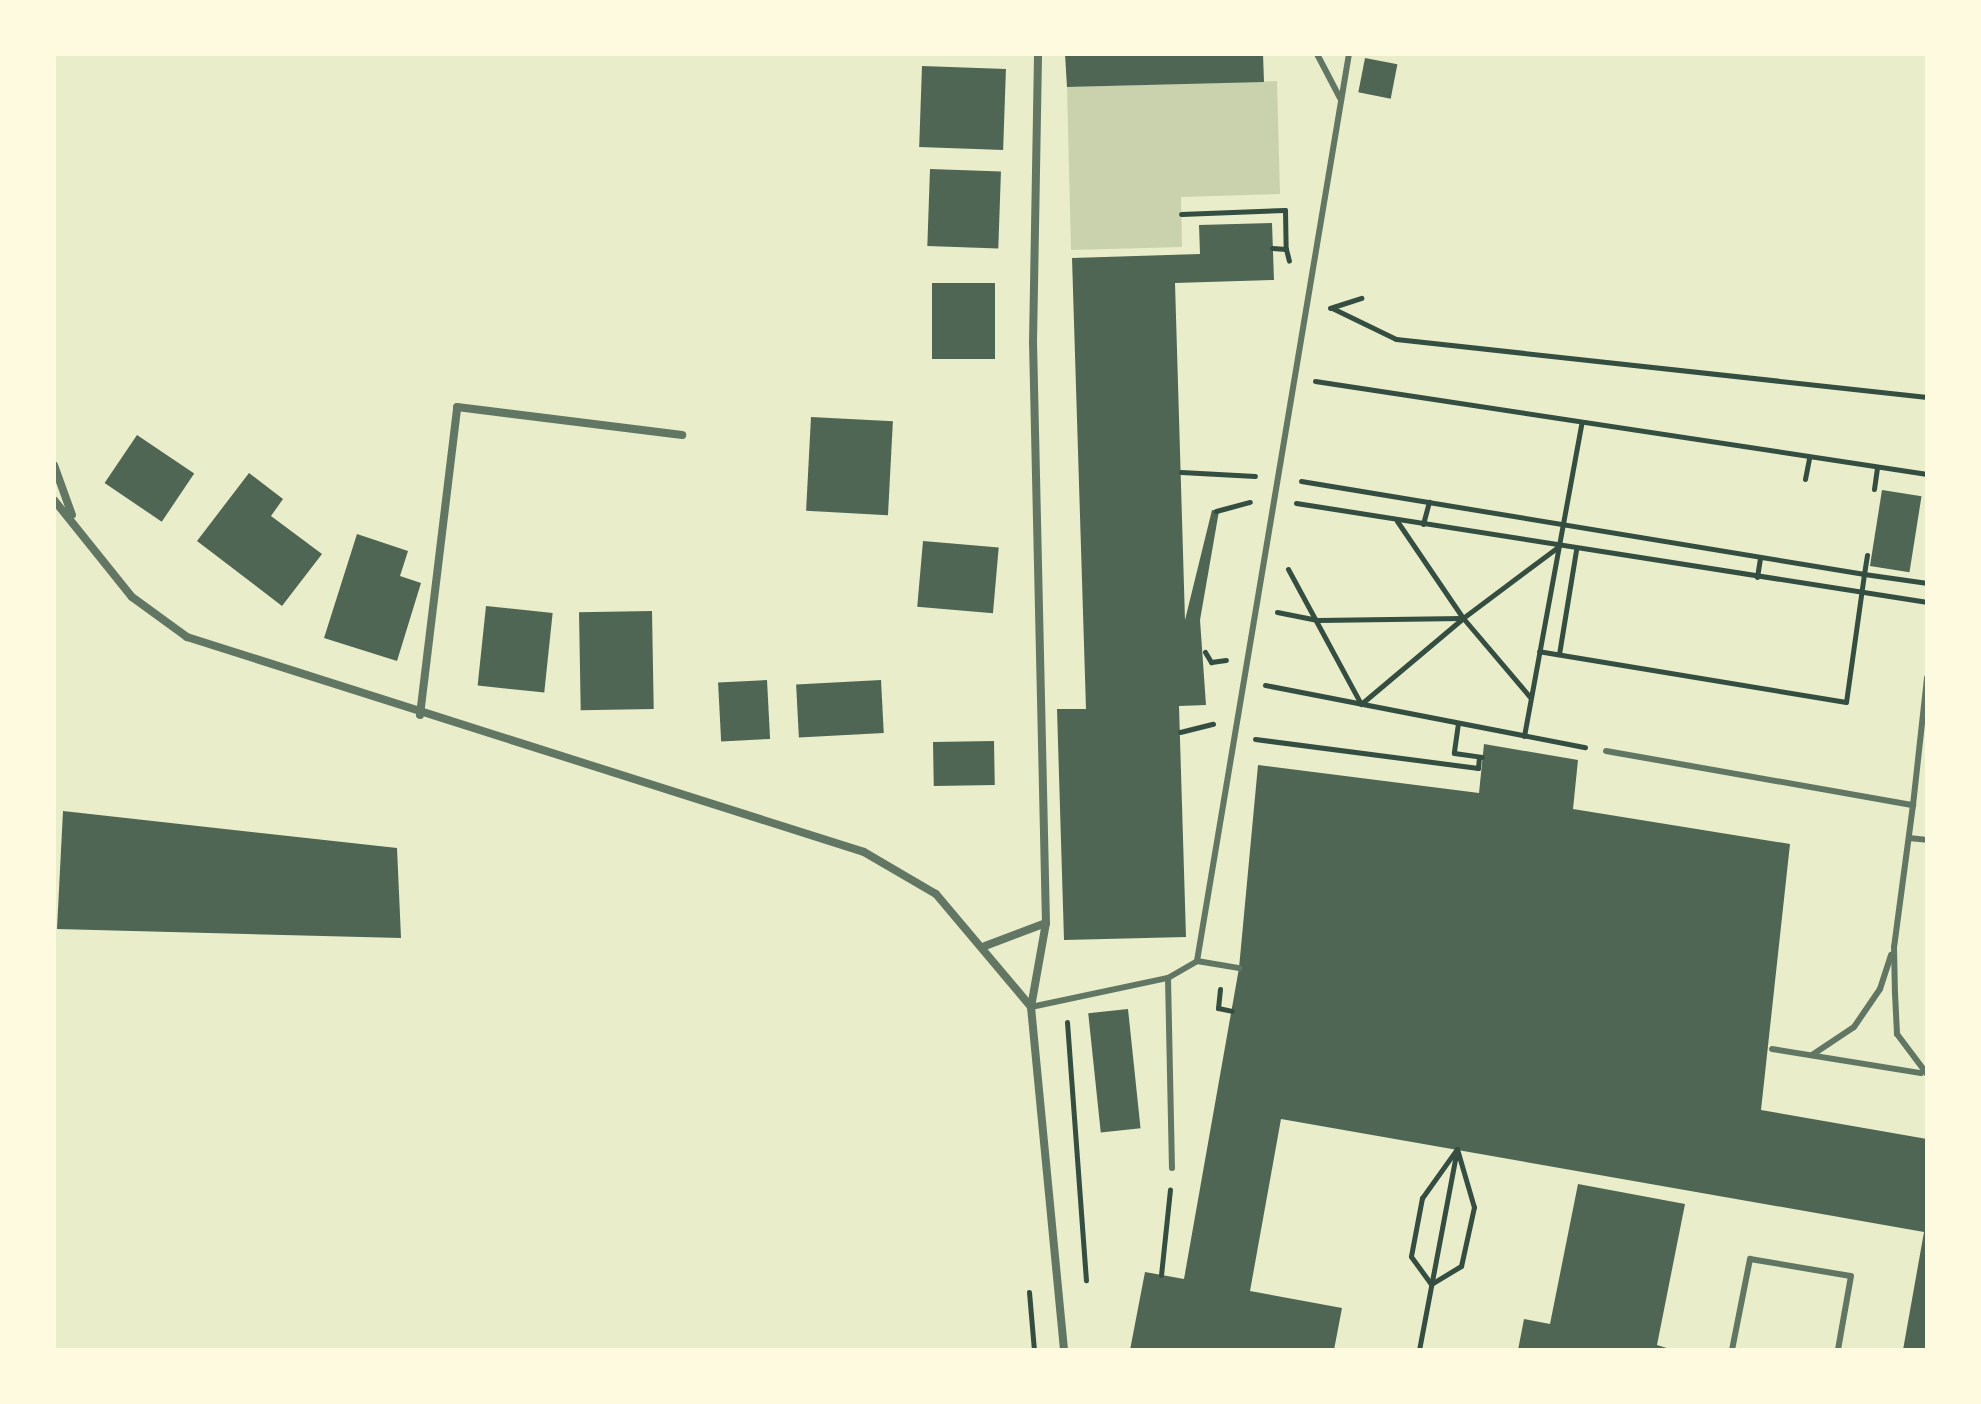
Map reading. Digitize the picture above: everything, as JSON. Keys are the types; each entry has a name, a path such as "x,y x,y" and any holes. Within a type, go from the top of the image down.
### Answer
{"street":[{"path":"1038,54 1033,343 1046,923 1031,1007 1064,1350"},
{"path":"420,715 457,407 682,435"},
{"path":"54,465 73,519"},
{"path":"54,500 73,519 132,597 187,637 420,715 864,852 936,894 985,946 1031,1007"},
{"path":"985,946 1046,923"}],"lane":[{"path":"1317,54 1341,100"},
{"path":"1197,961 1349,54"},
{"path":"1924,1074 1897,1034 1894,947 1927,678"},
{"path":"1606,751 1913,805"},
{"path":"1909,838 1927,840"},
{"path":"1812,1055 1854,1027 1880,989 1894,947"},
{"path":"1031,1007 1168,978 1197,961 1239,968"},
{"path":"1168,978 1172,1168"},
{"path":"1772,1049 1924,1074"},
{"path":"1732,1350 1750,1259 1851,1276 1838,1350"}],"path":[{"path":"1181,214 1285,210 1286,249"},
{"path":"1332,308 1396,339 1927,397"},
{"path":"1296,378 1581,424 1927,474"},
{"path":"1524,736 1581,424"},
{"path":"1805,479 1809,458"},
{"path":"1874,489 1877,467"},
{"path":"1181,472 1278,477 1927,583"},
{"path":"1216,511 1274,499 1576,550 1927,602"},
{"path":"1423,524 1429,502"},
{"path":"1396,520 1463,618 1531,698"},
{"path":"1268,535 1361,704"},
{"path":"1361,704 1463,618 1558,547"},
{"path":"1559,654 1576,550"},
{"path":"1539,651 1846,702 1867,555"},
{"path":"1757,577 1760,557"},
{"path":"1256,609 1317,620 1463,618"},
{"path":"1205,652 1211,662"},
{"path":"1244,681 1606,751"},
{"path":"1180,732 1238,717"},
{"path":"1234,736 1478,768 1481,757 1454,753 1458,723"},
{"path":"1168,991 1222,989 1218,1008 1232,1011"},
{"path":"1066,1012 1086,1289"},
{"path":"1419,1350 1457,1149"},
{"path":"1431,1284 1411,1256 1422,1198 1457,1149"},
{"path":"1431,1284 1461,1266 1474,1207 1457,1149"},
{"path":"1161,1275 1172,1168"},
{"path":"1029,1292 1034,1350"}],"green space":[{"path":"1277,81 1280,194 1181,197 1182,247 1071,250 1067,87"}],"building":[{"path":"1065,54 1263,54 1264,82 1067,87"},
{"path":"1365,58 1397,64 1391,99 1358,92"},
{"path":"922,66 1006,69 1003,150 919,147"},
{"path":"930,169 1001,171 998,248 927,246"},
{"path":"1272,223 1274,280 1175,283 1185,620 1212,510 1219,511 1200,620 1206,705 1179,706 1186,937 1064,940 1057,709 1086,709 1072,258 1200,254 1199,225"},
{"path":"932,283 995,283 995,359 932,359"},
{"path":"811,417 893,421 888,515 806,511"},
{"path":"137,435 194,474 162,522 105,483"},
{"path":"249,473 283,499 271,516 322,554 282,606 197,541"},
{"path":"1882,490 1922,496 1909,572 1870,566"},
{"path":"357,534 408,551 400,576 421,583 397,661 324,638"},
{"path":"923,541 999,548 993,613 917,607"},
{"path":"486,606 553,613 544,693 478,686"},
{"path":"652,611 654,709 581,710 579,612"},
{"path":"767,680 770,739 721,741 718,683"},
{"path":"881,680 884,733 799,737 796,684"},
{"path":"994,741 995,785 934,786 933,742"},
{"path":"1484,744 1578,760 1573,809 1790,844 1761,1110 1927,1139 1927,1350 1903,1350 1924,1232 1281,1119 1250,1291 1342,1308 1334,1350 1130,1350 1145,1272 1184,1279 1239,968 1258,765 1479,793"},
{"path":"63,811 397,848 401,938 57,929"},
{"path":"1128,1009 1141,1128 1101,1133 1088,1013"},
{"path":"1578,1184 1685,1204 1657,1345 1673,1350 1518,1350 1524,1319 1550,1324"}]}
